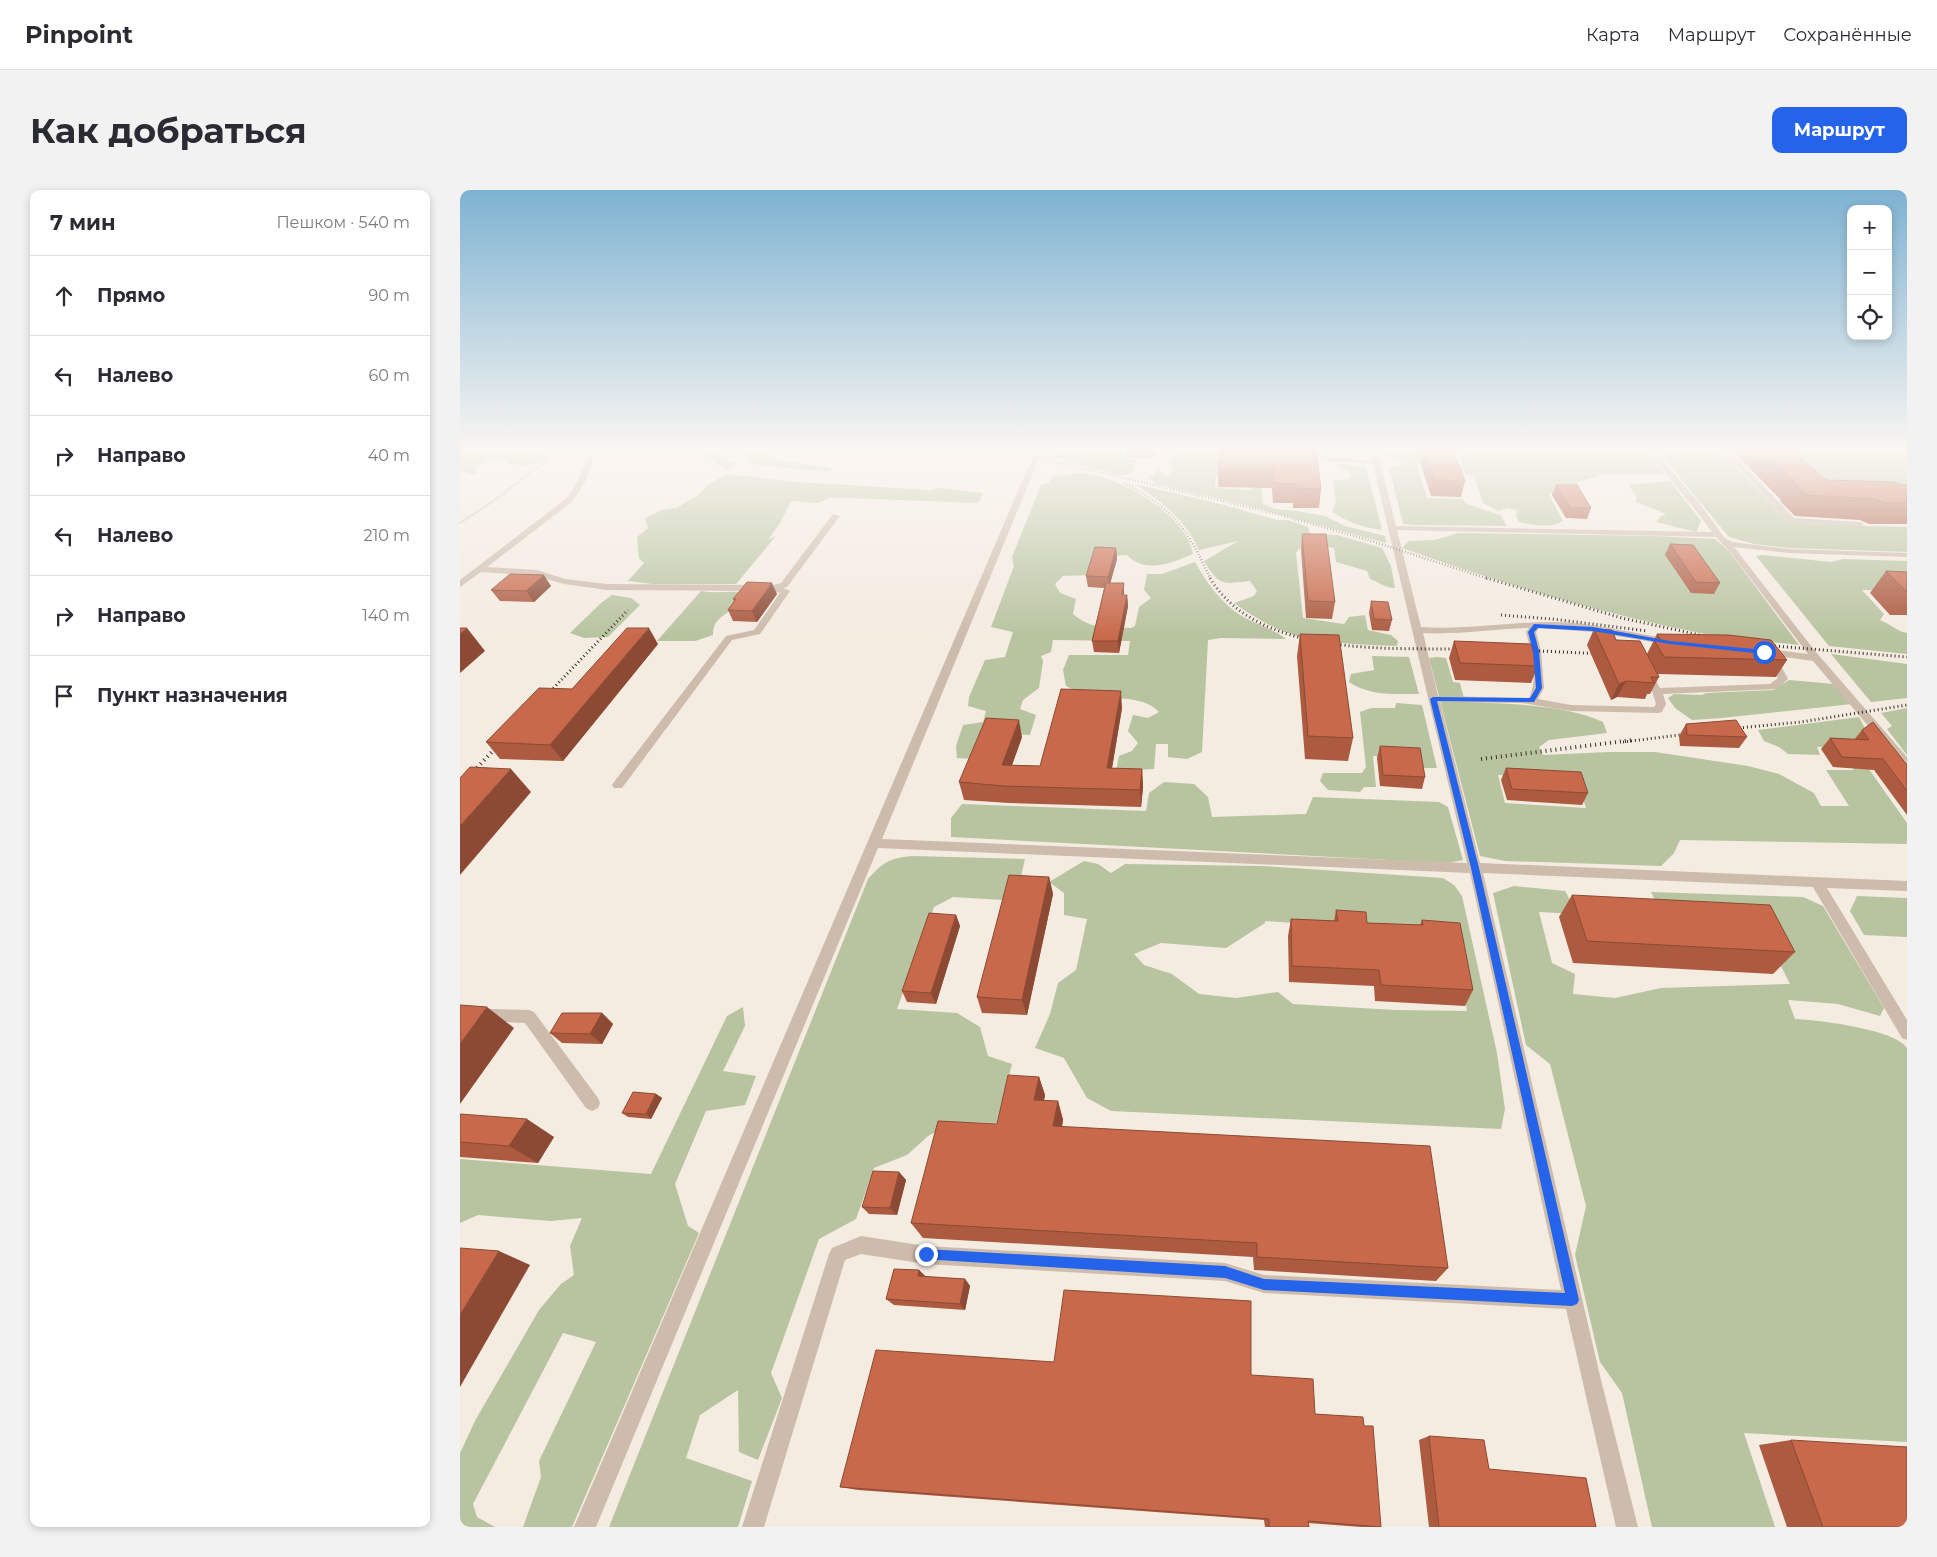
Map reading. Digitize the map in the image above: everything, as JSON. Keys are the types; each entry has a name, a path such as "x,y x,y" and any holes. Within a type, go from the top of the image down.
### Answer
{"lane":[{"path":"460,584 553,511"},
{"path":"585,1527 1014,511"},
{"path":"1388,511 1475,868 1572,1300 1627,1527"},
{"path":"1701,511 1720,537 1734,551 1816,658 1907,764"},
{"path":"1783,511 1791,520 1796,522 1860,524"},
{"path":"773,588 784,585 836,516"},
{"path":"1392,528 1720,537 1740,545 1789,552 1907,555"},
{"path":"478,569 538,573 564,582 607,587 773,588 786,591 757,632 729,638 618,785"},
{"path":"1416,630 1451,632 1503,626 1564,626 1679,643"},
{"path":"1532,700 1539,688 1536,651 1531,632 1536,626"},
{"path":"1616,633 1629,642 1632,647"},
{"path":"1754,651 1816,658"},
{"path":"1657,691 1773,687 1783,679 1774,662 1793,655"},
{"path":"1433,699 1532,700 1570,708 1658,710 1661,704 1657,691 1641,663"},
{"path":"874,843 1907,886"},
{"path":"1817,882 1907,1033"},
{"path":"460,1014 529,1017 592,1103"},
{"path":"753,1527 838,1254 861,1245 926,1254 1225,1272 1264,1284 1572,1300"}],"path":[{"path":"460,523 478,511"}],"green space":[{"path":"659,511 786,511 768,540 776,536 736,584 652,584 628,581 644,563 639,558 637,537 648,528 645,518"},
{"path":"1030,511 1164,511 1178,525 1188,539 1193,554 1159,565 1142,564 1134,561 1127,555 1094,557 1089,575 1063,576 1055,584 1060,593 1076,599 1073,614 1093,625 1131,628 1135,626 1139,607 1151,598 1144,590 1147,574 1162,574 1195,562 1211,587 1238,614 1272,630 1286,639 1221,638 1208,640 1202,752 1187,759 1168,757 1168,744 1156,744 1154,769 1116,771 1119,756 1132,751 1138,743 1128,731 1133,715 1148,718 1159,712 1144,702 1082,694 1066,686 1063,670 1069,655 1128,655 1130,641 1053,640 1051,652 1041,656 1043,661 1039,688 1023,700 1020,709 1036,715 1030,735 986,733 974,759 957,758 956,746 963,725 983,722 986,711 968,706 969,697 985,660 1005,657 1013,632 991,627 1014,566 1012,557"},
{"path":"1247,511 1277,520 1288,520 1308,527 1310,534 1337,535 1382,548 1391,566 1395,588 1385,586 1370,579 1367,571 1336,562 1334,548 1319,546 1299,549 1296,553 1303,618 1344,624 1349,617 1365,615 1368,630 1391,635 1398,641 1397,646 1311,639 1285,632 1252,615 1234,603 1254,596 1257,591 1250,581 1222,582 1214,575 1204,561 1238,541 1199,550 1187,529 1172,512"},
{"path":"1269,511 1299,511 1325,516 1345,526 1385,536 1386,543"},
{"path":"1377,511 1382,530 1356,524 1332,512"},
{"path":"1400,511 1489,511 1500,515 1507,526 1414,525 1403,524"},
{"path":"1517,511 1558,511 1563,521 1547,526 1536,525 1519,522 1516,516"},
{"path":"1659,511 1694,511 1701,521 1696,532 1656,522 1661,516 1666,514"},
{"path":"1708,511 1778,511 1786,520 1800,524 1907,527 1907,552 1790,548 1754,544 1729,537"},
{"path":"1458,533 1654,536 1715,539 1729,551 1799,645 1723,637 1641,620 1481,575 1402,548 1409,541 1435,540"},
{"path":"1756,556 1831,562 1843,559 1907,561 1907,591 1862,590 1884,614 1880,620 1907,633 1907,654 1829,646"},
{"path":"701,591 744,593 734,607 717,621 713,629 713,635 695,641 657,641"},
{"path":"612,595 631,598 640,605 608,637 584,638 570,633 601,603"},
{"path":"1831,654 1907,664 1907,698 1871,702"},
{"path":"1372,656 1409,657 1419,694 1374,692 1357,687 1349,682 1351,674 1374,670"},
{"path":"1429,658 1446,658 1453,682 1460,683 1465,702 1518,704 1554,708 1588,716 1603,722 1607,733 1549,740 1539,747 1543,755 1655,752 1748,766 1779,774 1814,793 1821,806 1849,806 1826,770 1854,770 1838,746 1817,747 1820,755 1788,754 1779,747 1764,741 1758,730 1859,717 1871,740 1854,748 1907,823 1907,844 1680,840 1674,853 1661,866 1505,861 1480,856","holes":["1498,775 1576,778 1586,808 1505,803"]},
{"path":"1789,680 1834,684 1852,704 1692,720 1675,708 1668,698 1674,694 1702,695 1706,693 1774,690"},
{"path":"1396,703 1422,705 1437,768 1423,768 1419,757 1373,756 1376,787 1364,787 1360,792 1328,790 1320,781 1323,773 1362,773 1366,767 1360,712 1371,708 1395,708"},
{"path":"1907,708 1907,755 1887,729 1892,726 1881,713"},
{"path":"1164,782 1194,784 1208,797 1212,817 1306,814 1313,797 1439,802 1448,807 1463,860 1447,863 951,837 951,818 962,804 1146,811 1149,793"},
{"path":"912,856 1025,859 1020,881 1003,900 953,897 934,907 897,1009 957,1013 980,1027 988,1056 1012,1064 997,1123 955,1122 928,1136 907,1155 874,1168 856,1219 819,1239 771,1373 782,1398 758,1460 739,1452 738,1390 700,1415 686,1458 752,1481 738,1527 609,1527 868,879 887,862"},
{"path":"1084,861 1098,864 1111,873 1125,864 1263,866 1443,878 1454,885 1462,896 1497,1053 1505,1109 1501,1129 1111,1111 1087,1098 1064,1058 1035,1048 1050,1014 1058,983 1076,970 1087,919 1064,915 1064,893 1049,882","holes":["1265,921 1454,935 1467,1011 1395,1010 1293,1004 1278,992 1236,998 1199,994 1172,974 1144,965 1134,954 1161,943 1226,948 1265,923"]},
{"path":"1514,886 1565,891 1578,914 1539,912 1552,963 1575,974 1573,994 1615,998 1661,988 1790,984 1759,923 1663,917 1651,892 1803,897 1823,906 1884,1008 1880,1016 1838,1004 1788,1000 1795,1019 1820,1021 1872,1031 1900,1041 1907,1048 1907,1442 1744,1433 1775,1527 1652,1527 1622,1393 1600,1362 1575,1255 1586,1206 1550,1064 1526,1045 1493,893"},
{"path":"1857,896 1907,898 1907,937 1864,935 1850,911"},
{"path":"743,1007 745,1026 723,1071 756,1076 745,1105 706,1111 675,1184 688,1226 699,1233 572,1527 523,1527 541,1477 539,1461 596,1342 563,1333 473,1504 477,1517 495,1527 460,1527 460,1453 476,1419 539,1310 561,1284 574,1275 570,1246 582,1218 551,1221 478,1215 460,1223 460,1159 651,1174 727,1016"}],"building":[{"path":"1302,534 1326,534 1335,602 1308,601"},
{"path":"1670,544 1693,545 1720,583 1696,582"},
{"path":"1095,547 1116,548 1108,577 1086,576"},
{"path":"1886,571 1907,572 1907,592"},
{"path":"510,574 544,575 526,591 491,590"},
{"path":"747,582 772,583 752,611 728,610 736,599 733,599"},
{"path":"1106,583 1124,583 1122,595 1127,595 1118,641 1092,641"},
{"path":"1371,601 1388,602 1392,620 1374,619"},
{"path":"460,628 467,628 460,634"},
{"path":"627,628 649,628 550,745 486,742 539,688 572,689"},
{"path":"1594,629 1612,630 1616,640 1640,641 1659,677 1651,677 1654,683 1626,681 1619,684"},
{"path":"1300,634 1339,635 1353,738 1308,736"},
{"path":"1657,634 1728,635 1771,640 1787,660 1664,657 1654,640 1661,641"},
{"path":"1454,641 1531,644 1538,666 1460,663"},
{"path":"1061,689 1121,691 1107,768 1142,769 1140,790 1004,786 959,782 986,718 1019,720 1002,765 1040,766"},
{"path":"1736,720 1747,737 1687,735 1686,724"},
{"path":"1873,722 1907,765 1907,791 1883,759 1842,757 1830,738 1869,740 1862,730"},
{"path":"1380,746 1420,748 1425,777 1383,775"},
{"path":"470,767 511,769 460,826 460,778"},
{"path":"1506,768 1581,772 1588,793 1512,789"},
{"path":"1009,875 1049,877 1022,1000 977,997"},
{"path":"1572,895 1770,905 1795,952 1587,941"},
{"path":"1336,910 1366,912 1367,923 1423,925 1422,920 1460,923 1473,990 1381,985 1379,970 1292,966 1291,919 1338,921"},
{"path":"929,913 956,915 931,993 902,991"},
{"path":"460,1005 487,1007 460,1044"},
{"path":"562,1013 602,1013 590,1034 550,1033"},
{"path":"1008,1075 1039,1077 1034,1100 1058,1101 1053,1126 1430,1146 1448,1268 1257,1257 1257,1243 911,1223 938,1121 997,1124"},
{"path":"633,1092 656,1094 646,1114 622,1113"},
{"path":"460,1114 527,1119 509,1146 460,1142"},
{"path":"873,1171 899,1172 890,1208 862,1207"},
{"path":"460,1248 499,1251 460,1315"},
{"path":"894,1269 919,1270 918,1276 965,1279 960,1304 886,1299"},
{"path":"1064,1290 1251,1301 1251,1375 1313,1379 1315,1414 1363,1417 1364,1426 1373,1426 1381,1527 1308,1521 1309,1527 1269,1527 1269,1519 840,1487 876,1350 1054,1362"},
{"path":"1429,1436 1484,1440 1489,1469 1586,1478 1596,1527 1439,1527"},
{"path":"1791,1440 1907,1447 1907,1527 1823,1527"}],"railway":[{"path":"1167,511 1185,531 1211,579"},
{"path":"1266,511 1368,540 1489,579"},
{"path":"1210,578 1231,604 1259,622 1291,635 1326,643 1363,647 1466,649"},
{"path":"1486,578 1622,618 1709,637"},
{"path":"545,697 628,610"},
{"path":"1501,615 1552,619 1648,631"},
{"path":"1763,645 1907,657"},
{"path":"1519,650 1604,654"},
{"path":"1727,729 1801,722 1907,705"},
{"path":"1623,742 1695,733"},
{"path":"460,786 503,740 501,742"},
{"path":"1481,759 1633,740"}],"route":[{"path":"926,1254 1225,1272 1264,1284 1572,1300 1475,868 1433,699 1532,700 1539,688 1536,651 1531,632 1536,626 1593,629 1670,642 1764,652"}]}
